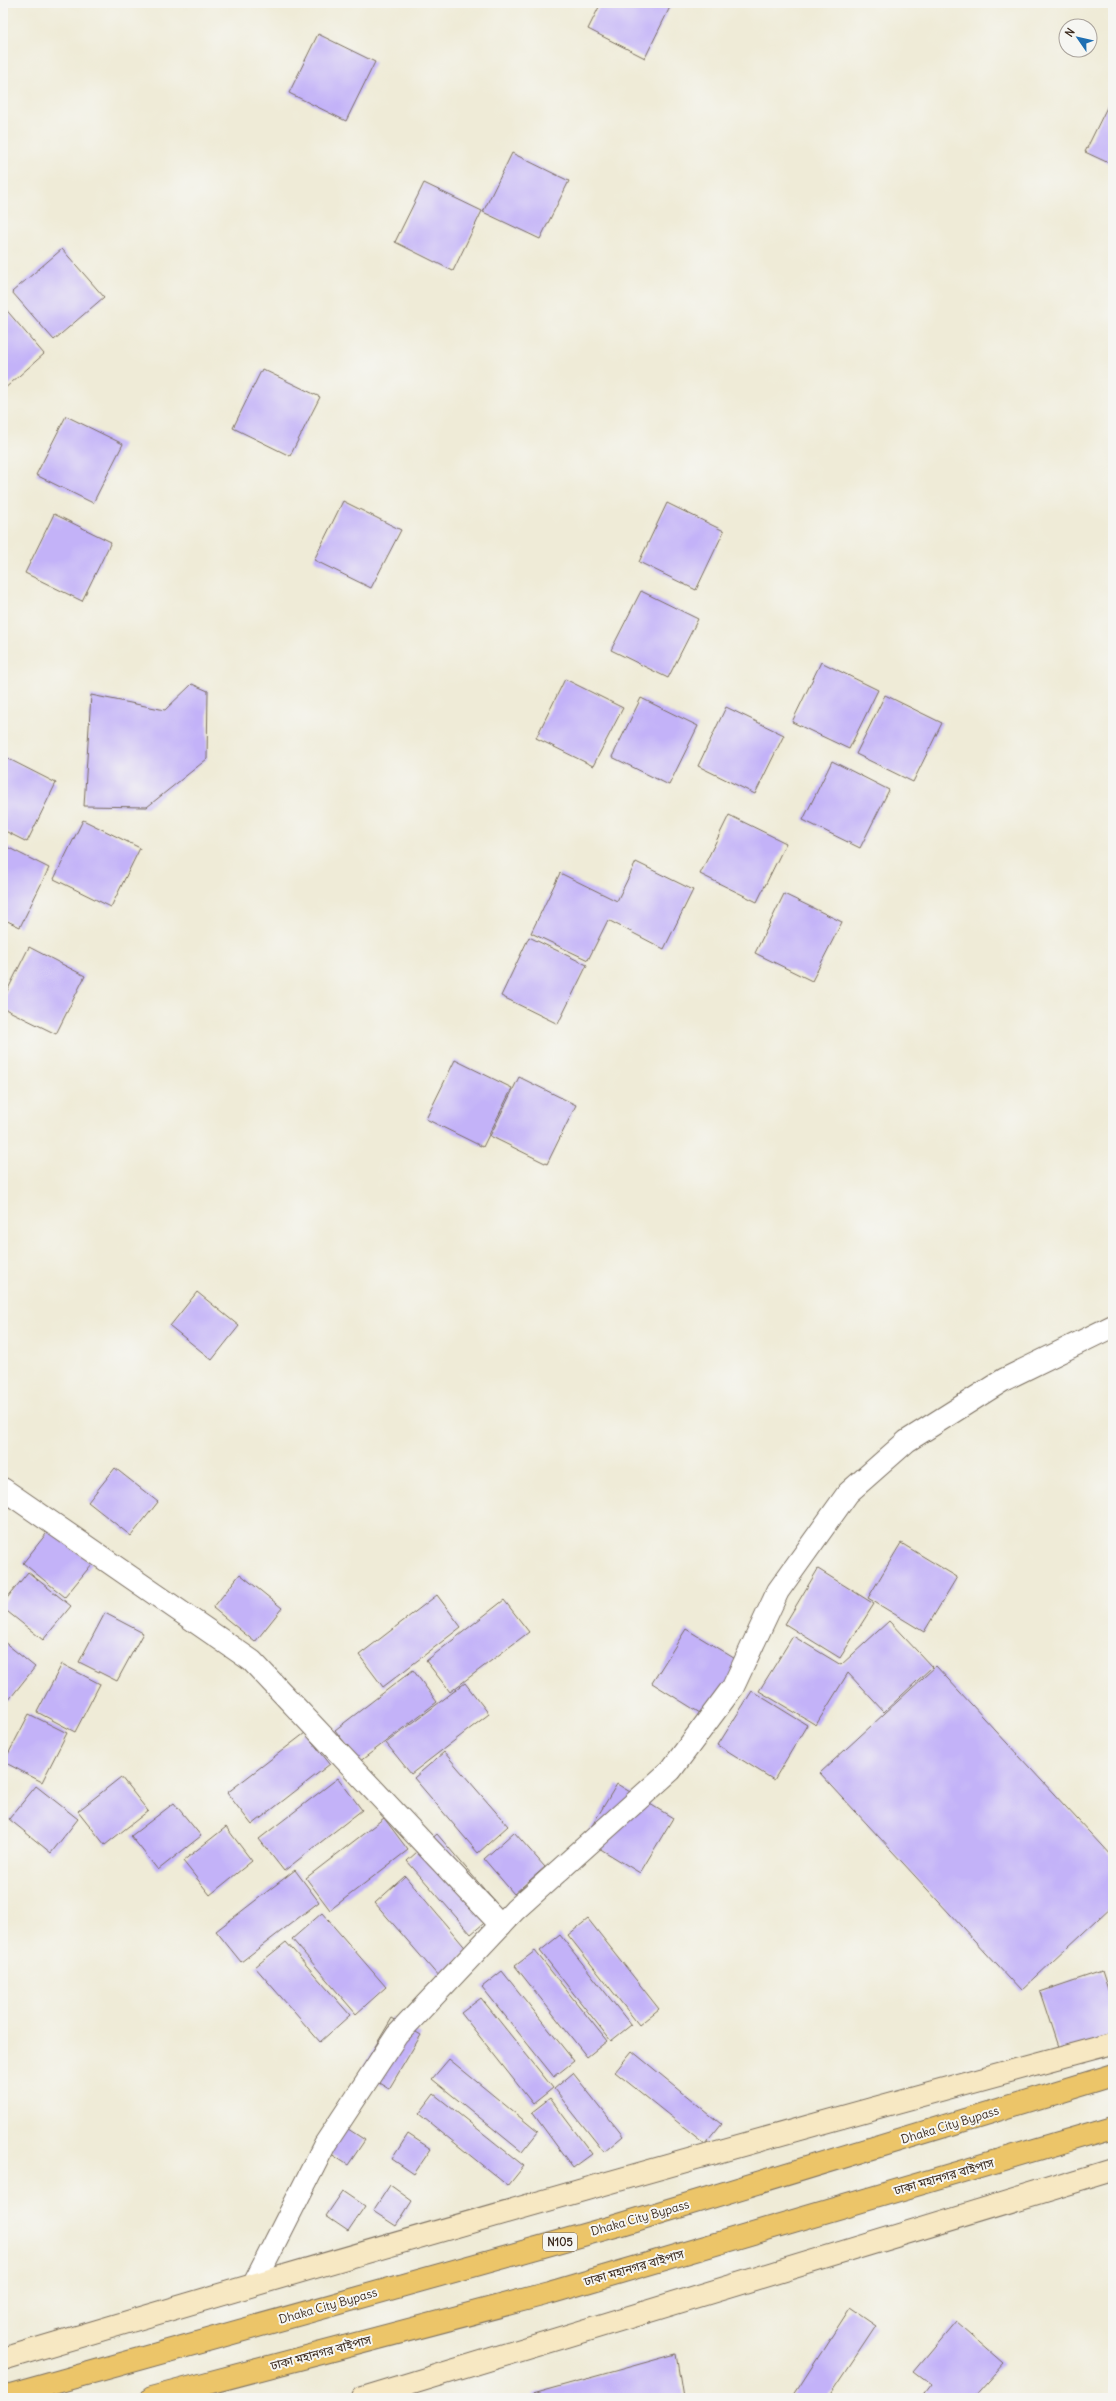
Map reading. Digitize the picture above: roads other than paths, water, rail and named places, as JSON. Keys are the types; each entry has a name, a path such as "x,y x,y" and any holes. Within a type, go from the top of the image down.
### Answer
{"highway":[{"name":"Dhaka City Bypass","path":"3,2397 619,2225 1113,2075"},
{"name":"ঢাকা মহানগর বাইপাস","path":"151,2398 548,2293 1113,2127"}],"main road":[{"path":"3,2359 254,2284 743,2143 1113,2043"},
{"path":"363,2398 1113,2170"}],"street":[{"path":"254,2284 325,2144 397,2035 501,1925 671,1770 733,1687 778,1591 848,1493 907,1441 1006,1379 1113,1326"},
{"path":"3,1489 252,1662 501,1925"}]}
